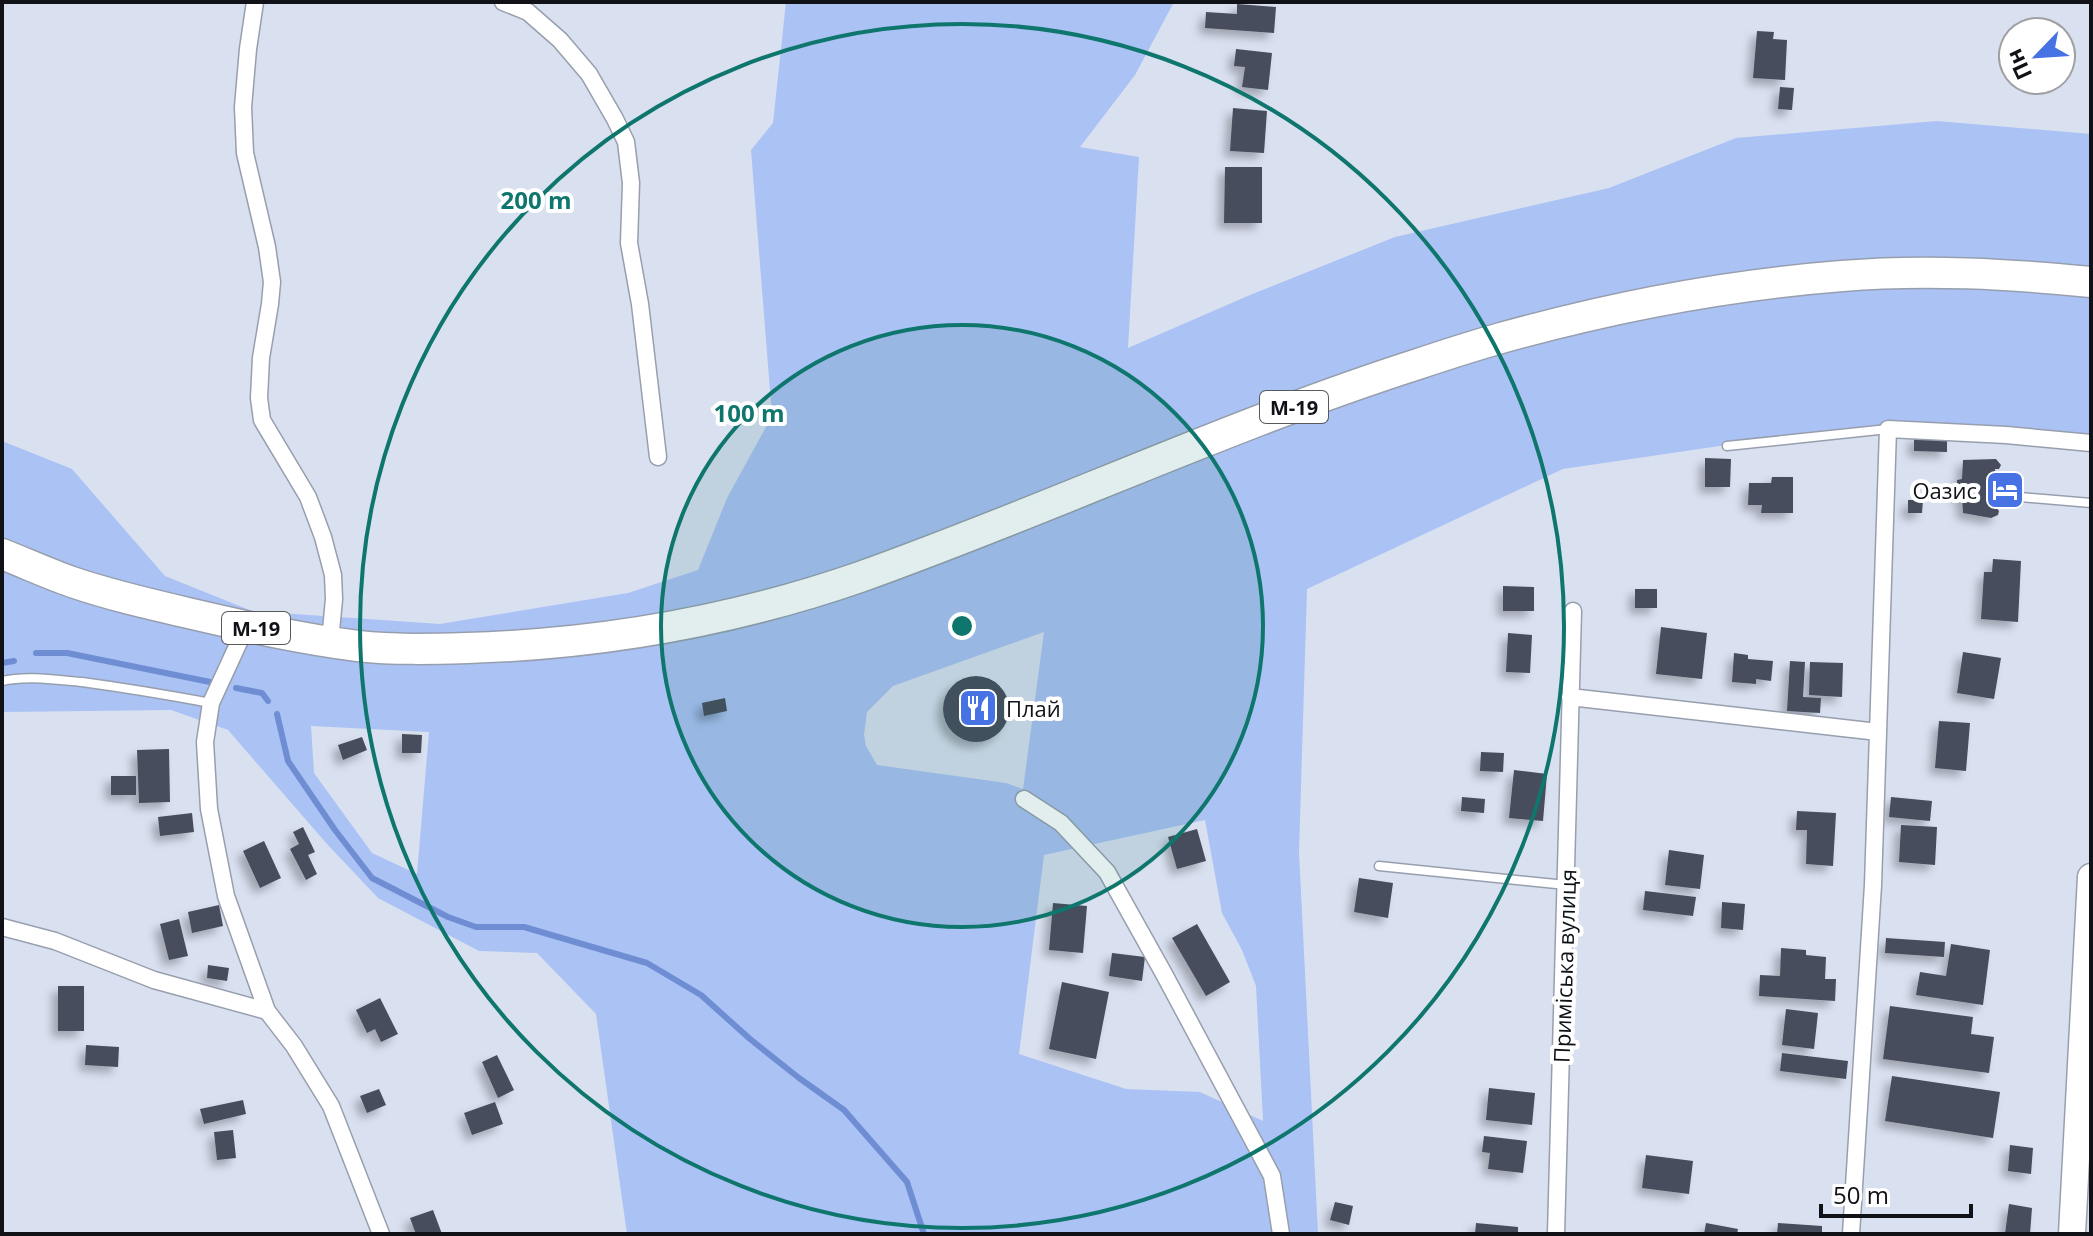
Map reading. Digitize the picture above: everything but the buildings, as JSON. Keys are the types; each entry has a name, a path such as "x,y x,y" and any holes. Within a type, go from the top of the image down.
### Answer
{"highway":[{"name":"М-19","path":"2,554 73,583 139,601 246,627 363,647 520,646 612,637 683,625 767,605 856,578 1332,392 1497,339 1633,304 1844,275 1950,273 2091,282"}],"main road":[{"path":"2072,1234 2083,1158 2091,877"}],"street":[{"path":"255,2 243,107 245,153 272,282 261,358 259,398 262,420 308,497 323,537 333,575 330,641"},
{"path":"503,2 528,12 560,40 589,74 626,142 631,183 629,243 640,304 658,457"},
{"path":"1851,1234 1873,885 1888,429 2091,443"},
{"name":"Приміська вулиця","path":"1556,1234 1573,611"},
{"path":"246,627 211,703 205,742 209,809 226,896 267,1011 294,1046 331,1106 381,1234"},
{"path":"1570,697 1878,732"},
{"path":"1024,799 1061,823 1107,872 1272,1176 1281,1234"},
{"path":"2,927 55,941 154,980 267,1011"}],"lane":[{"path":"1727,446 1888,429"},
{"path":"2020,497 2091,503"},
{"path":"2,681 53,679 139,689 211,703"},
{"path":"1379,866 1567,885"}],"shaded area":[{"path":"786,2 1174,2 1135,75 1080,147 1139,157 1128,348 1395,237 1609,188 1736,138 1937,121 2091,134 2091,438 1918,430 1740,443 1563,469 1307,589 1299,852 1318,1234 627,1234 596,1014 537,953 479,951 378,898 228,730 171,710 2,712 2,441 72,469 165,576 252,611 440,624 628,593 698,570 727,498 772,416 751,150 773,123","holes":["1044,632 1023,789 1006,783 877,765 866,746 867,712 893,686","311,726 429,732 417,874 372,853 314,773","1205,820 1222,913 1242,950 1256,986 1263,1121 1200,1092 1126,1089 1019,1054 1044,855"]}],"waterway":[{"path":"36,653 67,653 210,682"},
{"path":"2,663 14,661"},
{"path":"236,688 262,693 268,701"},
{"path":"277,714 288,761 372,878 448,917 476,927 524,927 647,963 701,995 750,1039 844,1110 907,1182 924,1234"}],"place":[{"name":"Оазис","path":"2005,490"},
{"name":"Плай","path":"978,708"}]}
